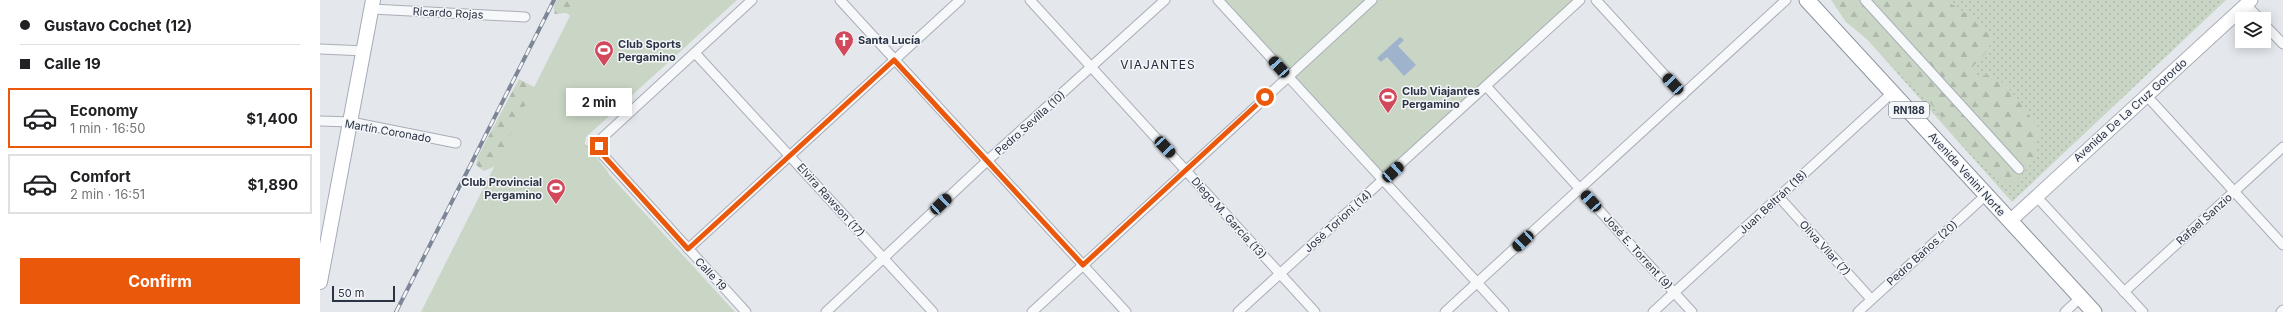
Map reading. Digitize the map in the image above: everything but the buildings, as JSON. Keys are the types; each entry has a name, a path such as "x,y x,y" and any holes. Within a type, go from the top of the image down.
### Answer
{"highway":[{"name":"Avenida Venini Norte","path":"1808,0 2094,312"}],"main road":[{"name":"Avenida De La Cruz Gorordo","path":"2010,221 2249,2"},
{"path":"320,282 365,51 372,4"}],"street":[{"path":"695,53 752,0"},
{"path":"840,0 1126,312"},
{"path":"688,249 960,0"},
{"name":"Diego M. García (13)","path":"1030,0 1315,312"},
{"name":"Pedro Sevilla (10)","path":"826,312 987,161 1165,0"},
{"path":"1218,0 1504,312"},
{"path":"1032,312 1372,0"},
{"name":"José Torioni (14)","path":"1238,312 1580,0"},
{"path":"1596,0 1683,95"},
{"path":"1445,312 1786,0"},
{"path":"1866,0 2018,169"},
{"path":"2249,2 2255,12"},
{"name":"Ricardo Rojas","path":"372,4 524,17"},
{"path":"2271,31 2283,44"},
{"path":"320,49 365,51"},
{"name":"Calle 19","path":"695,53 602,138 599,146 603,155 746,312"},
{"name":"Elvira Rawson (17)","path":"695,53 933,312"},
{"name":"José E. Torrent (9)","path":"1486,86 1692,312"},
{"name":"Juan Beltrán (18)","path":"1653,312 1892,92"},
{"path":"2146,95 2283,245"},
{"name":"Martín Coronado","path":"320,121 351,122 456,143"},
{"name":"Rafael Sanzio","path":"2124,292 2283,147"},
{"name":"Pedro Baños (20)","path":"1858,312 1986,195"},
{"name":"Oliva Vilar (7)","path":"1779,196 1871,299"},
{"path":"2036,196 2143,312"},
{"path":"2065,312 2081,297"}],"green space":[{"path":"557,0 583,0 574,18 566,13 554,14 554,6"},
{"name":"Club Provincial Pergamino","path":"578,0 737,0 586,137 584,147 735,312 421,312"},
{"name":"Club Viajantes Pergamino","path":"1224,0 1573,0 1386,171 1382,172"},
{"path":"1831,0 1945,0 1968,15 1994,38 1983,57 1973,66 1977,76 1989,75 2005,84 2040,129 2033,162 2011,186 1987,169 1966,149 1925,96 1896,71 1874,45 1846,22"},
{"path":"1832,0 2226,0 2012,202"},
{"path":"519,79 555,98 567,125 591,150 608,172 610,180 500,164 484,171 476,165 478,156"}],"water":[{"path":"1400,37 1404,40 1398,46 1416,65 1404,76 1387,57 1381,62 1377,58"}],"railway":[{"path":"396,312 554,0"}],"place":[{"name":"Santa Lucía","path":"844,57"},
{"name":"Club Sports Pergamino","path":"604,67"},
{"name":"Club Viajantes Pergamino","path":"1388,114"},
{"name":"Club Provincial Pergamino","path":"556,205"}],"district":[{"name":"VIAJANTES","path":"1158,65"}],"route":[{"path":"599,146 603,155 688,249 894,60 1083,265 1265,97"}]}
